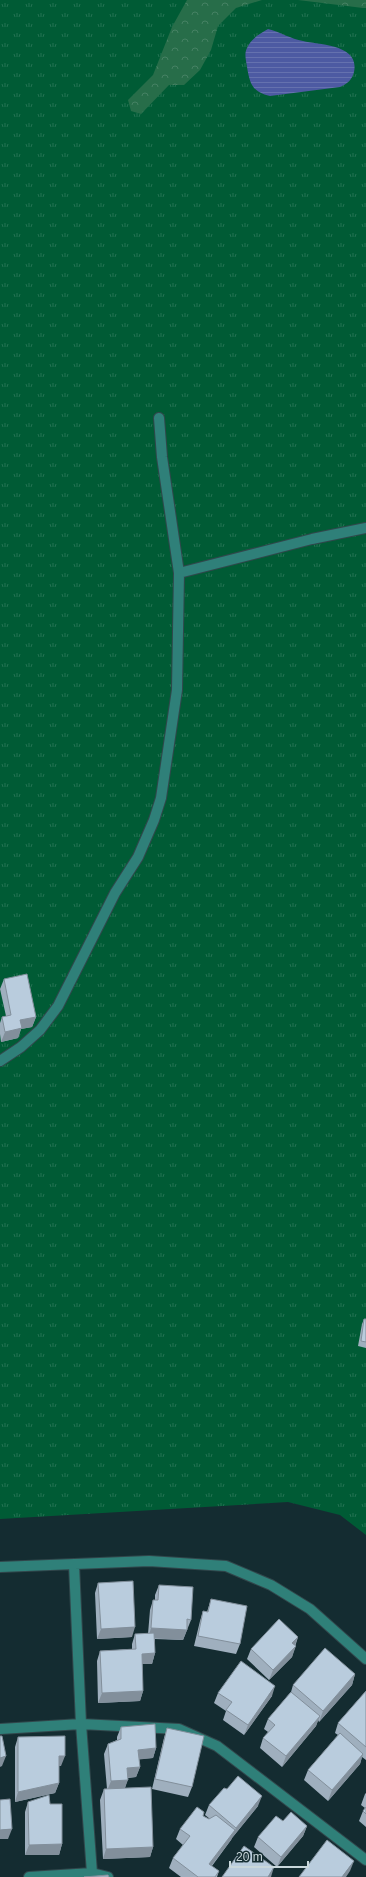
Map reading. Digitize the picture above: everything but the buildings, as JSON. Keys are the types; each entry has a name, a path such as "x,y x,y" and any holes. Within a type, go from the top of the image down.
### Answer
{"street":[{"path":"0,1061 21,1048 40,1030 58,1006 116,892 138,857 154,820 161,798 177,690 179,573 162,457 160,418"},
{"path":"179,573 312,539 366,528"},
{"path":"0,1567 149,1561 226,1566 271,1585 310,1609 366,1659"},
{"path":"74,1564 81,1724 92,1873"},
{"path":"0,1729 81,1724 179,1729 217,1746 366,1860"},
{"path":"28,1877 92,1873 108,1877"}],"green space":[{"path":"0,0 366,0 366,1535 340,1515 288,1502 0,1519"},
{"path":"187,0 262,0 236,8 218,26 211,50 200,70 184,85 169,85 141,114 131,111 128,100 153,75 172,27"},
{"path":"298,0 366,0 366,8 363,8"}],"water":[{"path":"268,29 299,40 328,45 345,51 351,56 354,63 354,72 351,79 340,87 270,96 259,92 253,86 249,78 246,50 253,39"}]}
